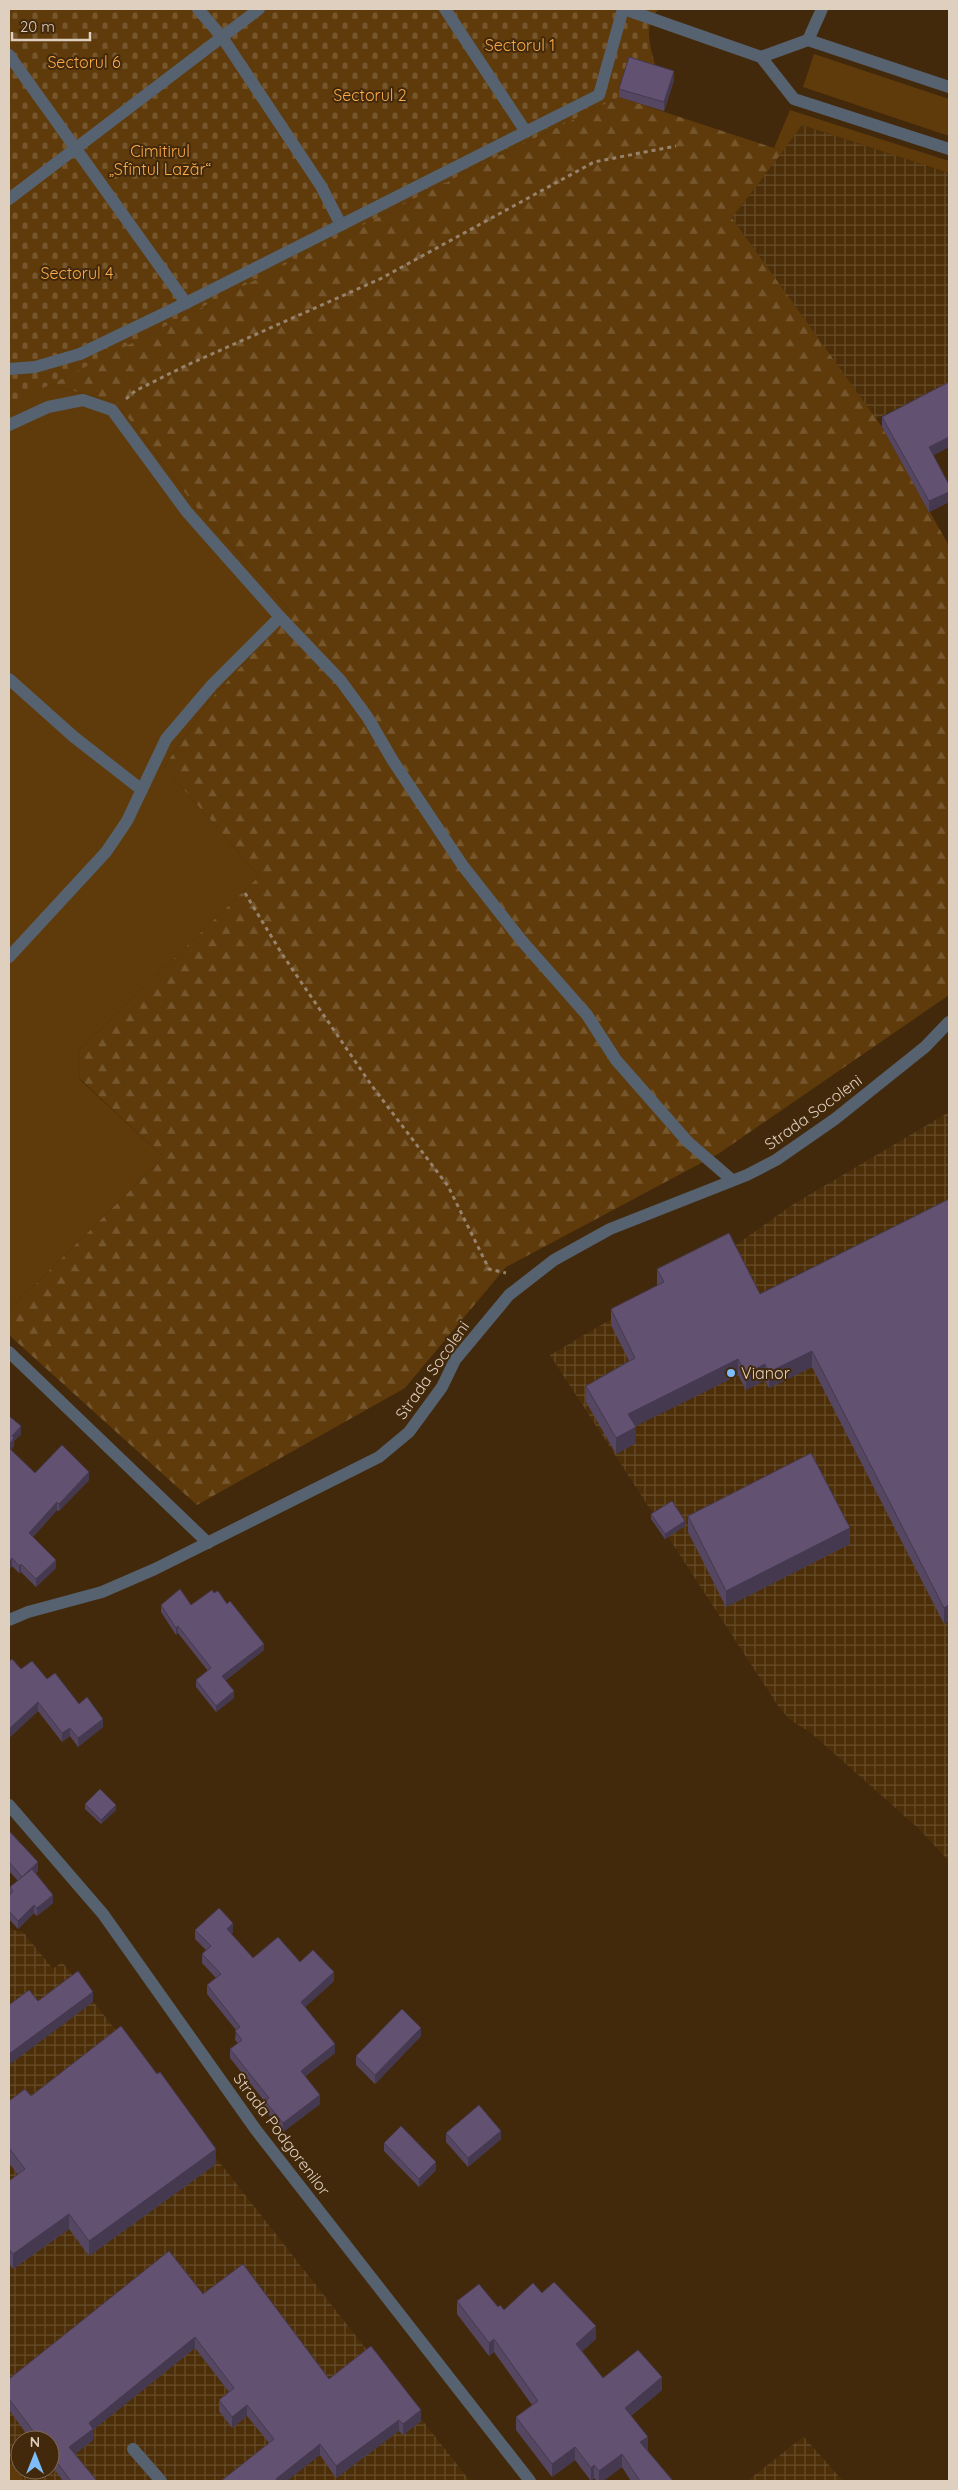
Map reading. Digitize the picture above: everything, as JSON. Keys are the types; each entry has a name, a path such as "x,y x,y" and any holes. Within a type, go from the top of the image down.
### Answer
{"street":[{"path":"198,9 222,37 321,186 341,225"},
{"path":"9,199 259,9"},
{"path":"445,9 526,132"},
{"path":"9,369 35,367 80,354 186,303 599,95 623,9 761,56 794,99 949,149"},
{"path":"808,40 822,9"},
{"path":"761,56 808,40 949,87"},
{"path":"9,55 186,303"},
{"path":"9,425 48,407 83,400 112,410 188,512 280,617 341,681 368,718 393,761 463,866 522,941 587,1015 616,1060 688,1142 732,1180"},
{"path":"9,957 106,852 127,821 166,739 212,685 280,617"},
{"path":"9,679 74,736 142,790"},
{"name":"Strada Socoleni","path":"9,1620 28,1612 102,1592 208,1543 379,1457 409,1432 426,1410 456,1360 474,1335 509,1295 554,1260 610,1229 732,1180 776,1160 804,1142 925,1047 949,1022"},
{"path":"9,1352 208,1543"},
{"name":"Strada Podgorenilor","path":"9,1805 103,1914 256,2130 530,2481"},
{"path":"133,2449 161,2481"}],"path":[{"path":"112,410 136,391 185,366 380,279 594,162 676,146"},
{"path":"245,893 282,954 372,1086 448,1186 489,1269 531,1278"}],"shaded area":[{"path":"802,125 949,173 949,383 876,419 732,218"},
{"path":"949,1112 949,1861 919,1829 810,1732 790,1720 778,1706 550,1355 729,1250 792,1205"},
{"path":"9,1929 23,1932 53,1969 62,1962 470,2481 23,2481 60,2480 60,2430 10,2430 10,2463"},
{"path":"803,2437 843,2481 747,2481"}],"green space":[{"name":"Cimitirul „Sfîntul Lazăr“","path":"9,9 659,9 650,23 649,40 651,50 658,75 674,80 664,111 619,97 480,165 9,406"},
{"path":"814,54 949,99 949,136 803,87"},
{"path":"619,97 783,151 732,218 882,427 949,546 949,995 718,1154 506,1267 405,1388 197,1505 9,1335 9,1310 164,1157 80,1079 78,1051 259,876 164,767 208,702 291,612 195,506 116,402 49,385 480,165"},
{"path":"790,110 949,161 949,173 802,125 783,151 774,148"},
{"path":"49,385 116,402 195,506 291,612 208,702 164,767 259,876 78,1051 80,1080 164,1157 9,1310 9,406"},
{"path":"9,2462 10,2480 23,2481 9,2481"}],"building":[{"path":"629,57 674,71 664,102 619,89"},
{"path":"949,382 949,437 929,447 949,485 949,492 929,501 882,417"},
{"path":"949,1199 949,1605 944,1608 812,1351 769,1372 765,1364 746,1374 738,1359 628,1414 636,1427 616,1438 586,1386 635,1358 611,1309 664,1282 657,1269 729,1233 760,1294"},
{"path":"9,1416 21,1426 12,1436 14,1438 9,1445"},
{"path":"62,1445 89,1472 59,1504 57,1502 29,1533 56,1560 36,1579 12,1558 9,1562 9,1448 35,1473"},
{"path":"811,1453 850,1528 726,1591 688,1516"},
{"path":"672,1501 685,1521 665,1534 651,1514"},
{"path":"180,1589 191,1605 212,1590 214,1593 218,1591 227,1604 230,1601 264,1644 222,1676 234,1691 216,1706 196,1680 211,1668 178,1626 176,1628 161,1605"},
{"path":"12,1659 21,1669 32,1661 47,1679 55,1673 79,1704 87,1697 103,1719 78,1738 70,1728 62,1733 38,1702 9,1729 9,1662"},
{"path":"100,1789 116,1805 101,1820 85,1804"},
{"path":"9,1831 38,1862 22,1877 9,1862"},
{"path":"32,1869 53,1895 37,1908 34,1905 18,1921 9,1911 9,1896 13,1891 10,1887"},
{"path":"219,1908 233,1923 227,1929 253,1958 278,1937 300,1962 313,1950 334,1972 301,2002 335,2044 301,2071 320,2095 283,2123 265,2101 269,2098 230,2049 242,2040 235,2031 240,2027 207,1985 221,1974 202,1954 211,1946 195,1930"},
{"path":"78,1971 93,1992 9,2054 9,2005 29,1990 38,2001"},
{"path":"402,2009 421,2028 375,2075 356,2056"},
{"path":"121,2026 157,2074 160,2072 216,2149 89,2241 69,2214 13,2254 9,2249 9,2181 25,2169 9,2148 9,2101 25,2089 31,2096"},
{"path":"479,2105 501,2131 468,2158 446,2133"},
{"path":"401,2126 436,2162 419,2179 384,2143"},
{"path":"169,2251 203,2294 243,2264 329,2379 371,2346 421,2410 403,2424 399,2420 336,2466 320,2444 276,2479 278,2481 221,2481 274,2439 247,2405 232,2417 219,2400 234,2388 195,2337 89,2423 93,2429 69,2447 97,2481 71,2481 60,2466 60,2430 32,2430 9,2399 9,2379"},
{"path":"554,2282 596,2326 576,2344 603,2378 638,2350 662,2377 625,2408 648,2437 640,2442 673,2481 640,2481 622,2454 599,2471 594,2465 591,2468 575,2447 552,2464 516,2417 538,2401 494,2339 489,2343 457,2301 479,2284 498,2307 500,2305 504,2310 533,2283 542,2293"}],"place":[{"name":"Vianor","path":"731,1373"}],"park label":[{"name":"Sectorul 1","path":"520,45"},
{"name":"Sectorul 6","path":"84,62"},
{"name":"Sectorul 2","path":"370,95"},
{"name":"Sectorul 4","path":"77,273"}]}
